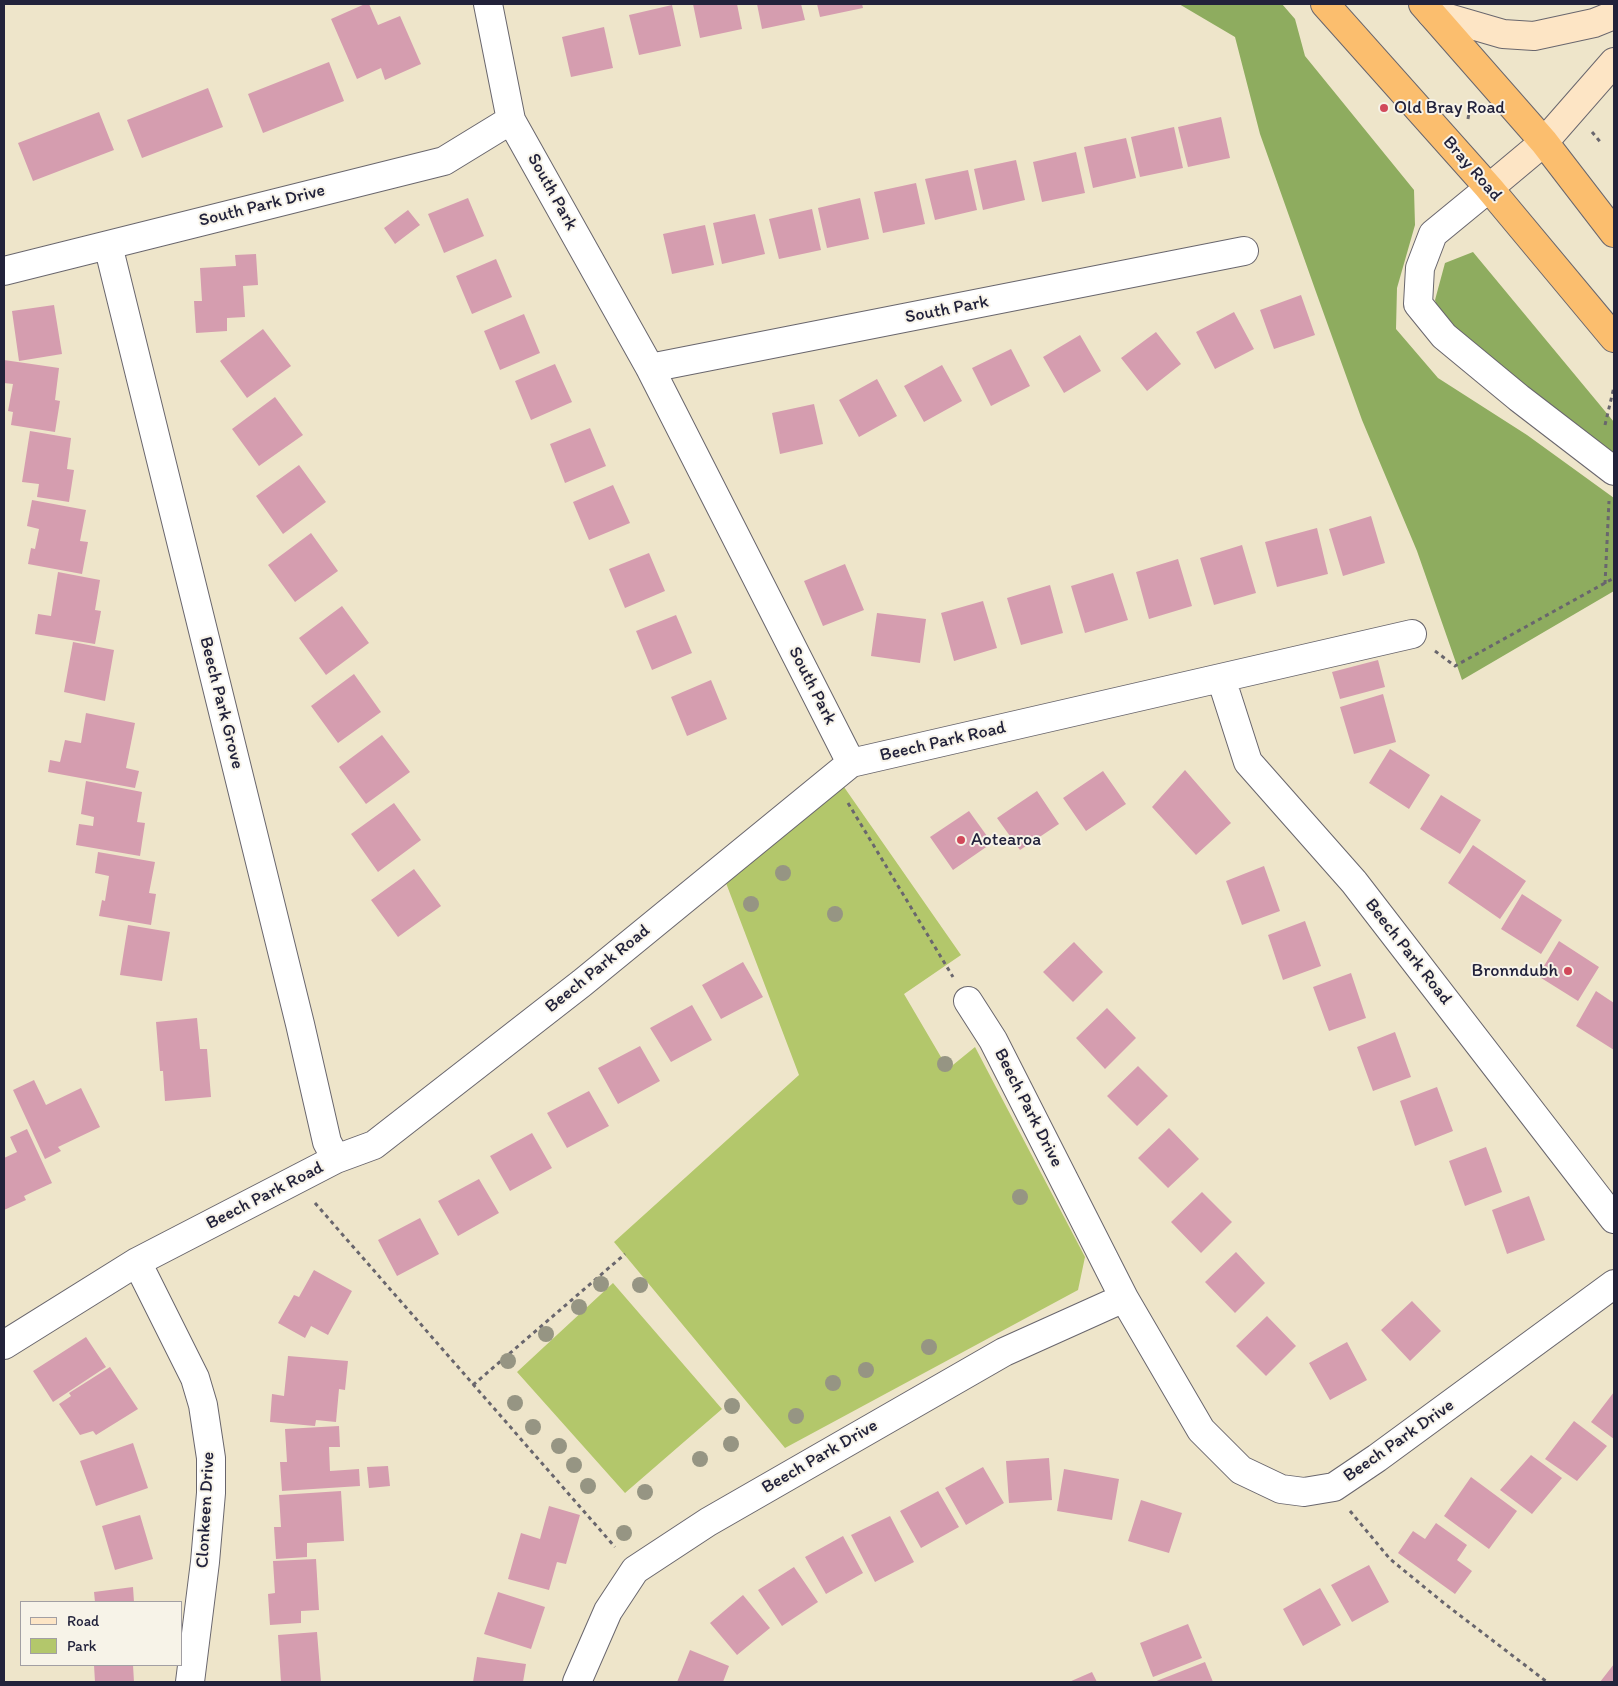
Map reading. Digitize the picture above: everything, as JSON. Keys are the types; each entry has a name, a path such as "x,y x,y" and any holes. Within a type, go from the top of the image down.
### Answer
{"highway":[{"name":"Bray Road","path":"1325,4 1489,188 1614,338"},
{"path":"1427,8 1544,142 1614,233"}],"main road":[{"path":"1427,8 1504,34 1534,36 1594,23 1614,15"},
{"path":"1489,188 1544,142 1614,62"}],"street":[{"name":"South Park","path":"488,4 511,120 650,368 842,771"},
{"name":"South Park Drive","path":"4,271 444,161 511,120"},
{"path":"1489,188 1433,234 1420,268 1418,304 1444,336 1519,398 1612,482"},
{"name":"Beech Park Grove","path":"108,245 300,1024 327,1142 336,1159"},
{"name":"South Park","path":"650,368 1244,251"},
{"name":"Beech Park Road","path":"4,1345 137,1262 336,1159 374,1145 582,982 842,771 1222,678 1412,634"},
{"name":"Beech Park Road","path":"1222,678 1248,762 1354,882 1614,1219"},
{"name":"Beech Park Drive","path":"968,1001 993,1040 1124,1298 1201,1430 1241,1470 1281,1489 1304,1492 1334,1486 1378,1458 1614,1284"},
{"name":"Clonkeen Drive","path":"137,1262 195,1378 204,1405 211,1458 211,1493 205,1562 190,1682"},
{"name":"Beech Park Drive","path":"578,1682 608,1611 635,1570 708,1522 1004,1352 1124,1298"}],"path":[{"path":"1592,131 1602,144"},
{"path":"1603,434 1614,387"},
{"path":"1604,585 1612,482"},
{"path":"1412,634 1455,666 1614,578"},
{"path":"842,771 968,1001"},
{"path":"295,1180 635,1570"},
{"path":"472,1384 625,1254"},
{"path":"1334,1486 1342,1502 1390,1559 1445,1604 1547,1682"}],"green space":[{"path":"1179,4 1282,4 1295,19 1305,56 1414,190 1415,225 1397,288 1396,329 1438,378 1527,435 1614,498 1614,591 1462,680 1417,551 1362,420 1260,134 1235,37"},
{"path":"1473,252 1614,422 1614,454 1443,328 1435,300 1445,263"},
{"path":"844,787 961,955 904,994 948,1069 975,1047 1085,1257 1078,1290 785,1448 614,1242 799,1075 726,883"},
{"path":"613,1283 722,1409 625,1493 517,1372"}],"building":[{"path":"369,4 378,25 400,16 421,64 385,80 381,68 357,79 331,19"},
{"path":"693,4 737,4 742,29 700,38"},
{"path":"757,4 801,4 805,20 762,29"},
{"path":"817,4 862,4 863,8 820,17"},
{"path":"672,5 681,46 639,55 629,15"},
{"path":"604,27 613,68 571,77 562,37"},
{"path":"329,62 344,101 263,133 248,94"},
{"path":"208,88 223,127 142,158 127,120"},
{"path":"99,112 114,150 33,181 18,143"},
{"path":"1221,117 1230,158 1188,167 1178,127"},
{"path":"1174,127 1183,168 1140,177 1131,137"},
{"path":"1126,138 1136,178 1093,188 1084,147"},
{"path":"1076,152 1085,193 1042,202 1033,162"},
{"path":"1016,160 1025,200 983,210 974,169"},
{"path":"968,170 977,210 935,220 925,179"},
{"path":"916,183 925,224 883,233 874,192"},
{"path":"468,198 484,236 444,253 428,214"},
{"path":"860,198 869,239 827,248 818,208"},
{"path":"812,209 821,250 779,259 769,219"},
{"path":"408,210 420,225 395,244 384,228"},
{"path":"755,214 765,254 722,264 713,223"},
{"path":"705,225 714,265 672,274 663,234"},
{"path":"256,254 258,285 243,286 245,317 227,318 227,331 196,333 194,301 202,301 200,268 236,266 235,255"},
{"path":"496,259 512,297 472,314 456,276"},
{"path":"1301,295 1315,335 1274,349 1260,310"},
{"path":"54,305 62,354 19,361 12,311"},
{"path":"1234,312 1254,349 1215,369 1196,332"},
{"path":"524,314 540,353 500,370 484,331"},
{"path":"263,329 291,366 247,398 220,361"},
{"path":"1156,332 1181,364 1147,391 1121,358"},
{"path":"1080,335 1101,371 1064,393 1043,357"},
{"path":"1011,349 1030,386 991,406 972,368"},
{"path":"4,360 59,368 55,400 60,401 55,432 11,425 13,412 8,411 13,384 4,383"},
{"path":"555,364 572,402 531,420 515,381"},
{"path":"942,365 962,401 924,422 904,386"},
{"path":"877,379 897,416 859,437 839,400"},
{"path":"275,397 303,435 259,466 232,429"},
{"path":"814,404 823,444 780,454 772,413"},
{"path":"590,428 606,466 565,483 550,444"},
{"path":"30,431 71,438 67,469 74,470 69,502 37,497 39,484 22,482"},
{"path":"299,465 326,502 283,534 256,496"},
{"path":"613,485 630,523 589,540 573,502"},
{"path":"32,500 86,510 80,541 88,542 82,574 28,564 31,548 35,549 39,529 27,526"},
{"path":"1371,516 1385,563 1343,576 1329,529"},
{"path":"1317,528 1328,574 1277,587 1265,542"},
{"path":"311,533 338,571 295,602 268,565"},
{"path":"1242,545 1256,593 1214,605 1200,558"},
{"path":"649,553 665,591 625,608 609,569"},
{"path":"1178,559 1192,606 1149,619 1136,572"},
{"path":"845,564 864,610 823,626 804,581"},
{"path":"58,572 100,580 95,610 101,611 95,644 35,634 38,614 51,616"},
{"path":"1113,573 1128,620 1085,633 1071,586"},
{"path":"1050,585 1063,633 1021,645 1007,598"},
{"path":"983,601 997,648 954,661 941,613"},
{"path":"342,606 369,643 326,675 299,638"},
{"path":"877,613 926,619 920,663 871,656"},
{"path":"676,615 692,653 652,670 636,631"},
{"path":"73,642 114,650 105,701 64,692"},
{"path":"1378,660 1385,687 1340,699 1332,672"},
{"path":"354,674 381,712 338,743 311,706"},
{"path":"711,680 727,719 687,736 671,697"},
{"path":"1383,694 1396,742 1354,754 1340,707"},
{"path":"86,713 135,723 126,768 139,771 135,788 48,772 50,760 60,762 65,740 81,743"},
{"path":"382,735 410,772 366,804 339,767"},
{"path":"1390,749 1430,775 1409,809 1369,783"},
{"path":"1185,770 1231,823 1196,855 1152,807"},
{"path":"1103,771 1126,804 1086,831 1063,798"},
{"path":"86,781 142,792 137,822 145,823 140,856 76,845 79,824 93,826 94,817 81,814"},
{"path":"1037,791 1059,824 1020,850 997,818"},
{"path":"1441,795 1481,820 1460,854 1420,829"},
{"path":"394,803 421,840 378,872 351,834"},
{"name":"Aotearoa","path":"969,811 992,843 953,870 930,837"},
{"path":"1473,845 1526,881 1500,919 1448,883"},
{"path":"98,852 155,862 149,893 156,894 151,925 99,916 102,900 105,901 109,876 95,873"},
{"path":"1264,866 1280,911 1242,925 1226,881"},
{"path":"414,869 441,906 398,937 371,900"},
{"path":"1522,894 1562,920 1541,954 1501,929"},
{"path":"1305,921 1321,966 1283,980 1268,935"},
{"path":"128,925 170,932 162,981 120,975"},
{"name":"Bronndubh","path":"1559,941 1599,967 1578,1001 1538,976"},
{"path":"1074,942 1103,972 1073,1002 1043,972"},
{"path":"743,962 763,997 721,1019 702,985"},
{"path":"1351,973 1366,1018 1329,1031 1313,987"},
{"path":"1596,991 1614,1003 1614,1050 1576,1026"},
{"path":"692,1005 712,1040 671,1062 650,1028"},
{"path":"1107,1008 1136,1038 1105,1069 1076,1038"},
{"path":"197,1018 200,1049 207,1049 211,1097 165,1101 163,1071 160,1071 156,1022"},
{"path":"1395,1032 1411,1077 1373,1091 1357,1047"},
{"path":"640,1046 660,1081 618,1104 598,1068"},
{"path":"1138,1066 1168,1096 1137,1126 1107,1096"},
{"path":"34,1080 46,1105 81,1088 100,1127 58,1147 61,1151 45,1159 13,1090"},
{"path":"1437,1087 1453,1131 1415,1146 1400,1101"},
{"path":"589,1091 609,1126 567,1148 547,1113"},
{"path":"1169,1128 1199,1159 1168,1188 1138,1158"},
{"path":"27,1129 52,1183 24,1196 26,1200 4,1210 4,1158 17,1152 10,1137"},
{"path":"532,1133 552,1168 510,1191 490,1156"},
{"path":"1486,1147 1502,1192 1465,1206 1449,1161"},
{"path":"479,1179 499,1213 458,1236 438,1201"},
{"path":"1202,1192 1232,1222 1201,1253 1171,1222"},
{"path":"1529,1196 1545,1240 1507,1254 1492,1210"},
{"path":"420,1218 439,1254 397,1276 378,1240"},
{"path":"1236,1252 1265,1283 1235,1313 1205,1282"},
{"path":"314,1270 352,1291 328,1335 311,1326 305,1338 278,1323 294,1295 299,1297"},
{"path":"1412,1301 1441,1331 1410,1361 1381,1330"},
{"path":"1267,1316 1296,1346 1266,1376 1236,1346"},
{"path":"86,1337 106,1367 53,1402 33,1371"},
{"path":"1347,1342 1367,1380 1330,1400 1309,1363"},
{"path":"288,1356 348,1361 345,1390 339,1389 336,1422 316,1420 315,1426 270,1422 272,1394 284,1396"},
{"path":"110,1367 138,1409 96,1435 93,1431 80,1435 59,1404 71,1396 69,1393"},
{"path":"1614,1392 1614,1439 1591,1422"},
{"path":"1574,1421 1607,1446 1577,1481 1545,1459"},
{"path":"339,1426 340,1447 329,1447 330,1471 359,1469 360,1486 282,1491 280,1462 287,1462 285,1429"},
{"path":"133,1443 148,1488 96,1506 80,1461"},
{"path":"1531,1455 1562,1478 1532,1514 1500,1490"},
{"path":"1049,1458 1052,1500 1009,1503 1006,1461"},
{"path":"388,1466 390,1486 369,1488 367,1467"},
{"path":"983,1467 1004,1503 966,1525 945,1488"},
{"path":"1064,1469 1119,1479 1112,1520 1057,1511"},
{"path":"1471,1477 1517,1511 1489,1549 1444,1516"},
{"path":"341,1491 344,1541 307,1543 307,1557 276,1559 274,1527 281,1527 279,1495"},
{"path":"938,1491 959,1527 921,1548 900,1511"},
{"path":"1141,1500 1182,1513 1169,1553 1128,1541"},
{"path":"549,1506 580,1515 566,1564 557,1562 549,1590 508,1579 521,1533 540,1539"},
{"path":"140,1515 153,1559 115,1570 102,1526"},
{"path":"890,1516 914,1562 875,1582 851,1535"},
{"path":"1436,1523 1467,1545 1457,1560 1472,1571 1455,1594 1398,1553 1413,1531 1425,1539"},
{"path":"843,1536 863,1573 826,1594 805,1557"},
{"path":"316,1559 319,1610 301,1611 301,1623 270,1625 268,1594 275,1593 273,1561"},
{"path":"1369,1565 1389,1602 1352,1622 1331,1585"},
{"path":"794,1567 818,1602 782,1626 758,1590"},
{"path":"133,1587 134,1601 95,1601 94,1592"},
{"path":"1320,1588 1341,1625 1303,1646 1283,1609"},
{"path":"498,1592 545,1607 531,1649 484,1634"},
{"path":"743,1595 770,1628 737,1655 710,1623"},
{"path":"1188,1624 1202,1658 1153,1677 1140,1643"},
{"path":"317,1632 321,1682 281,1682 278,1635"},
{"path":"690,1650 729,1666 723,1682 677,1682"},
{"path":"477,1657 526,1664 523,1682 473,1682"},
{"path":"1205,1662 1213,1682 1154,1682"},
{"path":"1614,1664 1614,1682 1600,1682"},
{"path":"94,1666 133,1666 134,1682 95,1682"},
{"path":"1092,1672 1097,1682 1069,1682"}],"place":[{"name":"Old Bray Road","path":"1384,108"},
{"name":"Aotearoa","path":"961,840"},
{"name":"Bronndubh","path":"1568,971"}]}
